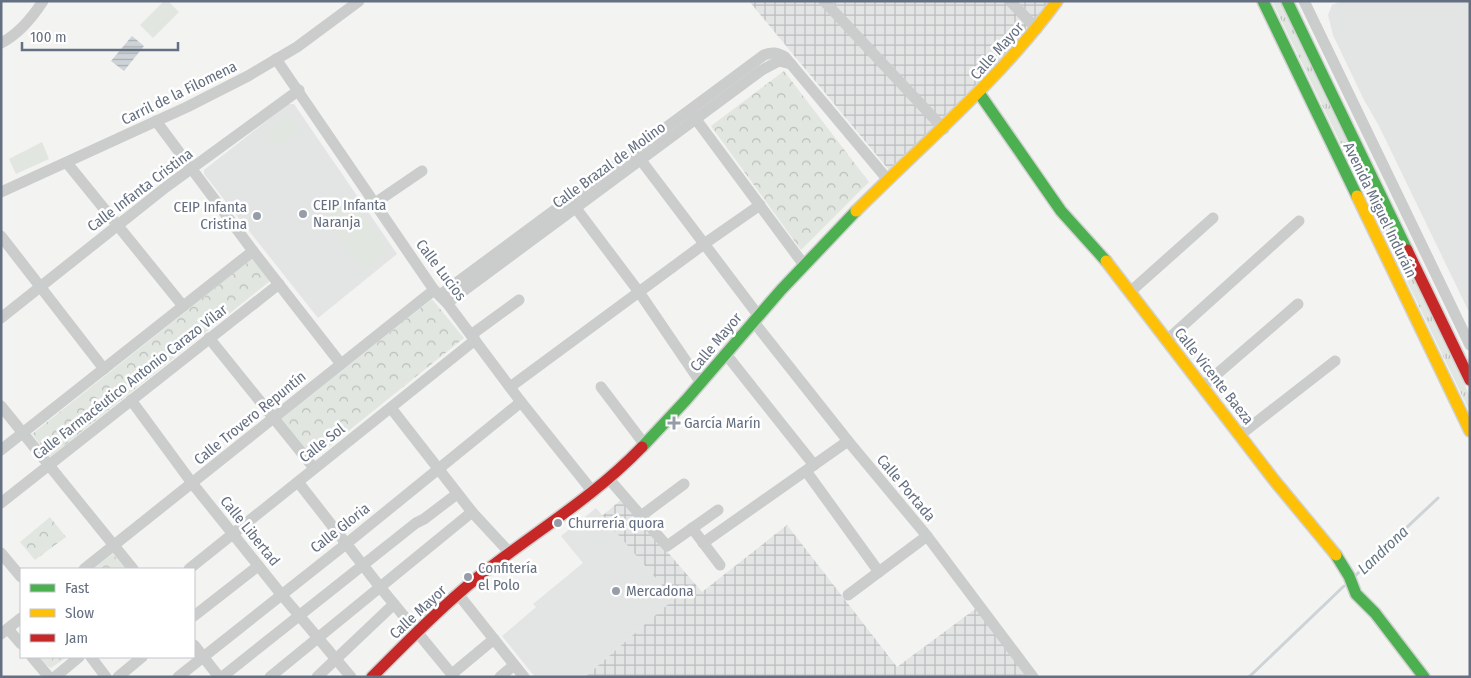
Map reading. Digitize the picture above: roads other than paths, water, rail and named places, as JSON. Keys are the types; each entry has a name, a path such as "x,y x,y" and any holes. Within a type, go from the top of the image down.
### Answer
{"main road":[{"name":"Calle Mayor","path":"372,677 458,594 593,492 645,445 804,265 888,180 979,94 1037,29 1057,1"},
{"name":"Avenida Miguel Induráin","path":"1263,1 1470,431"},
{"name":"Avenida Miguel Induráin","path":"1287,1 1470,380"},
{"name":"Calle Vicente Baeza","path":"979,94 1061,211 1113,269 1274,480 1334,552 1349,576 1356,594 1375,613 1424,677"}],"street":[{"path":"1,43 11,38 32,18 43,1"},
{"name":"Carril de la Filomena","path":"1,192 156,121 248,76 297,47 359,1"},
{"path":"824,1 944,129"},
{"path":"1010,1 1037,29"},
{"path":"1306,2 1470,345"},
{"name":"Calle Trovero Repuntín","path":"85,568 341,364 573,204 693,115 764,55 774,52 780,54 791,64 888,180"},
{"name":"Calle Lucios","path":"276,59 441,296 521,402 593,492"},
{"name":"Calle Infanta Cristina","path":"1,318 191,169 299,90"},
{"path":"693,115 804,265"},
{"path":"156,121 278,284 341,364"},
{"name":"Calle Portada","path":"638,156 848,441 927,536 1033,677"},
{"path":"66,163 183,306"},
{"path":"375,203 422,171"},
{"path":"573,204 639,292 701,383"},
{"path":"510,387 760,205"},
{"path":"1130,292 1213,218"},
{"path":"1167,340 1299,221"},
{"path":"1,236 104,369"},
{"path":"1,450 253,251"},
{"name":"Calle Farmacéutico Antonio Carazo Vilar","path":"1,503 278,284"},
{"name":"Calle Sol","path":"189,568 391,408 519,300"},
{"path":"1203,386 1298,304"},
{"path":"209,338 314,468"},
{"path":"725,353 810,468 879,572"},
{"path":"1240,435 1335,361"},
{"path":"601,388 645,445"},
{"name":"Calle Libertad","path":"131,400 232,534 351,677"},
{"name":"Calle Gloria","path":"178,677 521,402"},
{"path":"1,406 133,568"},
{"path":"391,408 457,494 510,553"},
{"path":"703,543 848,441"},
{"path":"609,479 667,546 718,510"},
{"path":"298,482 453,676 494,639"},
{"path":"642,516 684,484"},
{"path":"195,646 221,677 416,523 457,494"},
{"path":"270,677 472,512"},
{"path":"692,528 720,565"},
{"path":"848,595 927,536"},
{"path":"1,553 20,576"},
{"path":"195,615 258,566"},
{"path":"458,594 524,677"},
{"path":"317,677 394,604"},
{"path":"20,619 5,631 20,643"},
{"path":"33,658 49,677"},
{"path":"55,677 78,658"},
{"path":"92,658 106,677"},
{"path":"118,677 141,658"},
{"path":"500,677 514,664"}],"waterway":[{"name":"Landrona","path":"1355,576 1438,498"},
{"name":"Landrona","path":"1249,677 1344,586"}],"place":[{"name":"CEIP Infanta Naranja","path":"303,214"},
{"name":"CEIP Infanta Cristina","path":"257,216"},
{"name":"García Marín","path":"674,423"},
{"name":"Churrería quora","path":"558,523"},
{"name":"Confitería el Polo","path":"468,577"},
{"name":"Mercadona","path":"616,591"}]}
